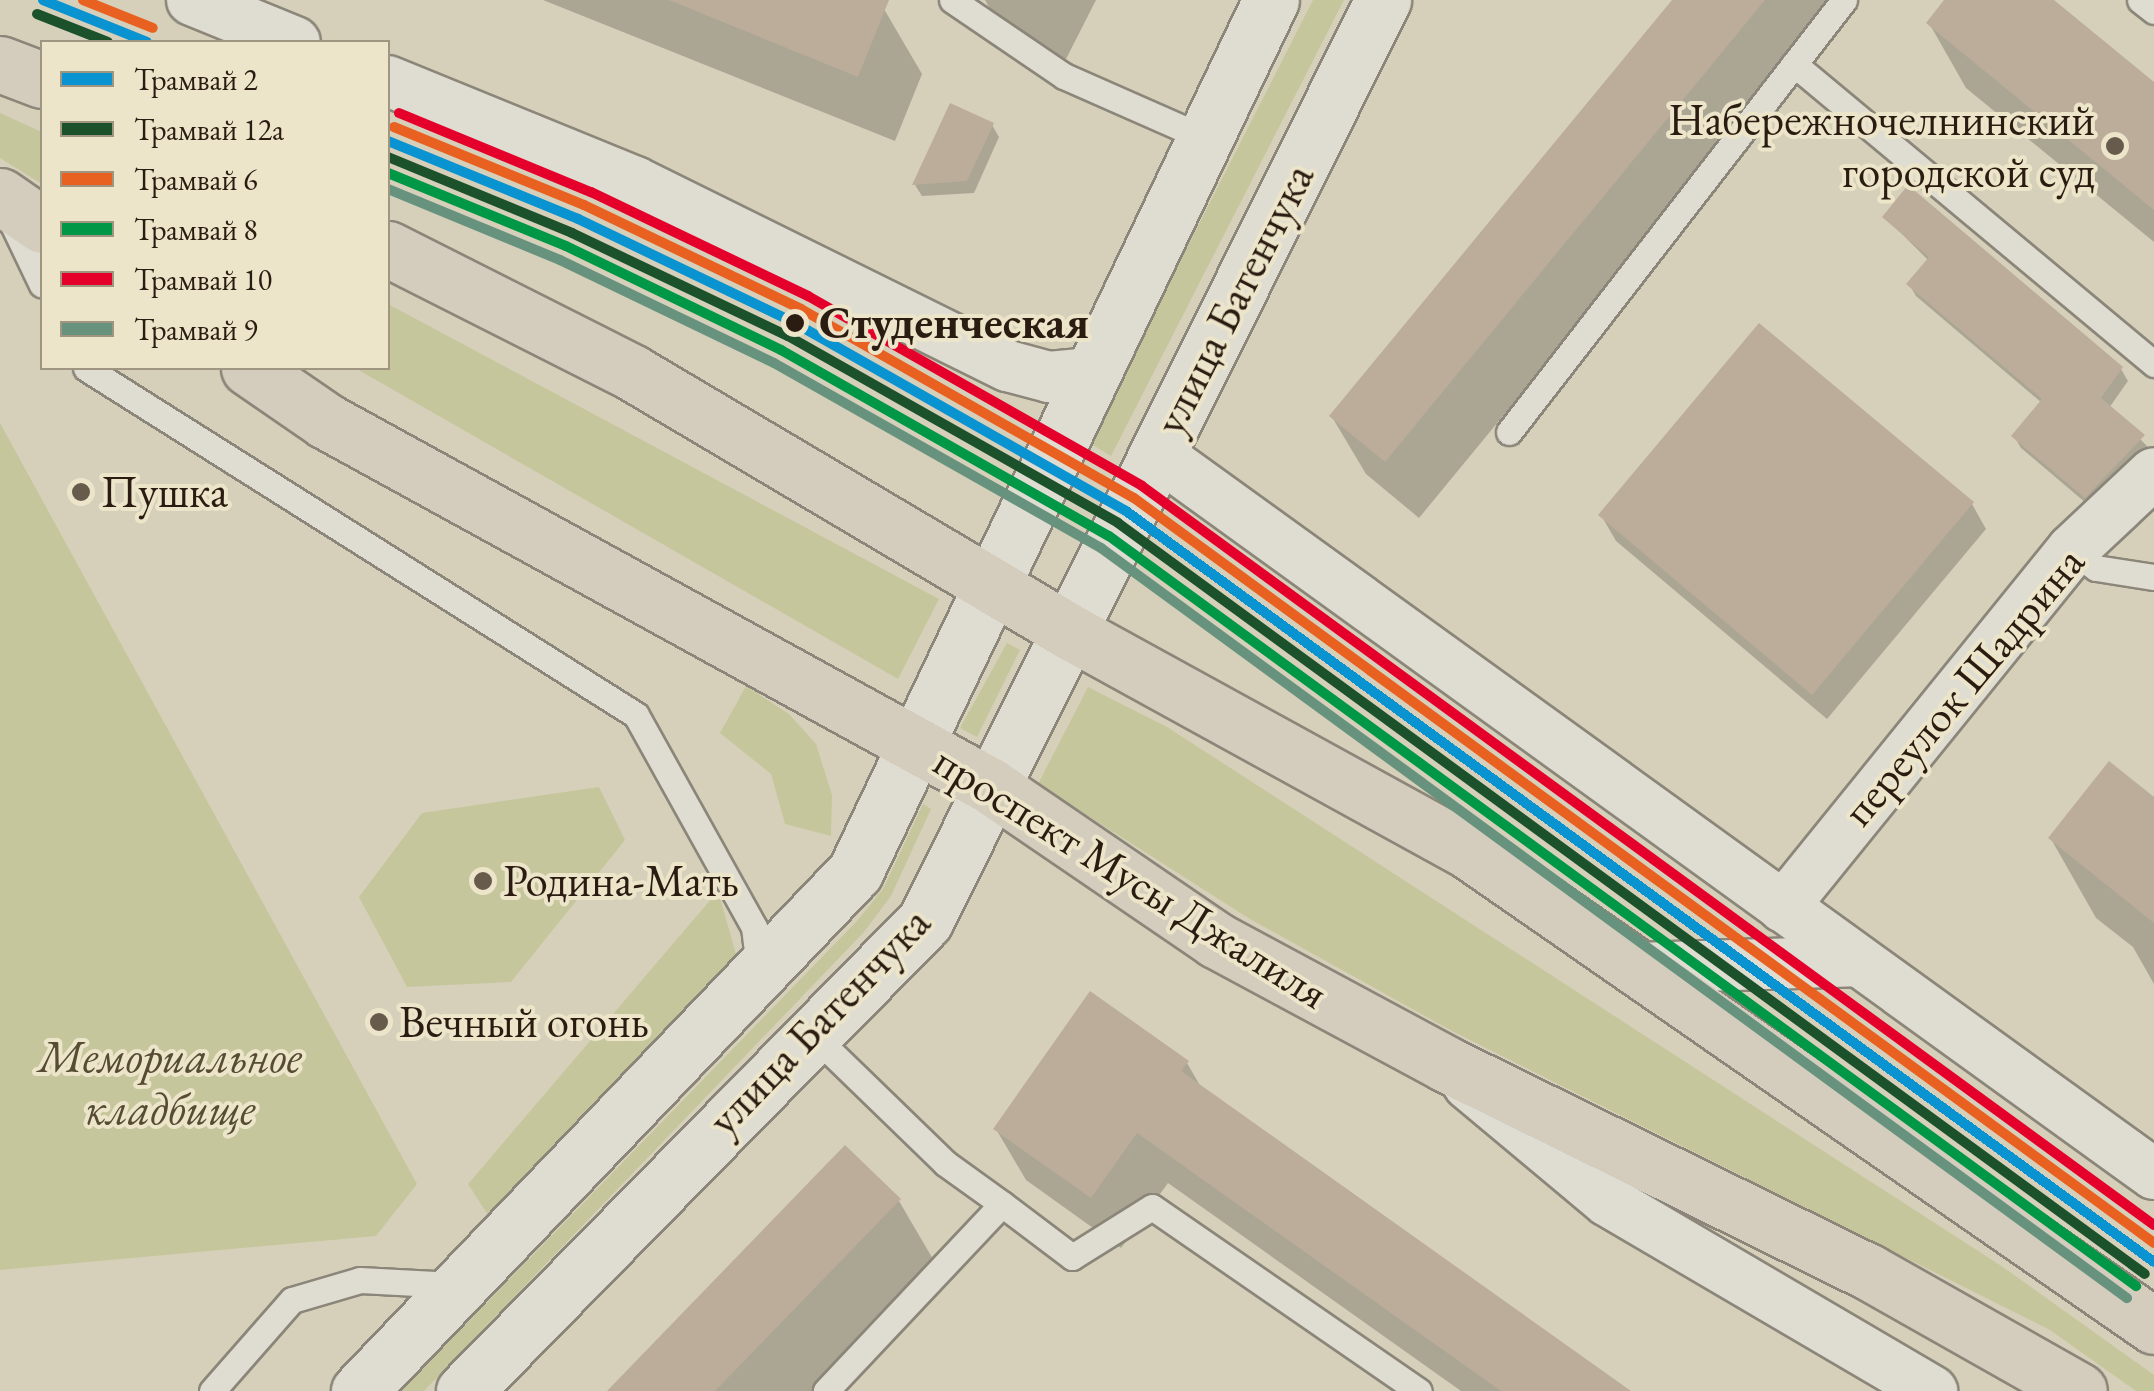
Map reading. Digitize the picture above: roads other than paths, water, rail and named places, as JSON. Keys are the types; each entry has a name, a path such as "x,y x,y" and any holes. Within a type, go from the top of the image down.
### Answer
{"main road":[{"name":"улица Батенчука","path":"359,1391 760,978 854,872 1089,373 1271,0"},
{"name":"улица Батенчука","path":"464,1391 810,1032 925,921 989,785 1072,634 1156,453 1383,0"},
{"path":"0,64 40,79"},
{"path":"0,197 40,225"},
{"path":"390,251 632,373 993,583 1072,634 1470,852 2154,1326"},
{"name":"проспект Мусы Джалиля","path":"252,370 326,421 696,629 917,743 989,785 1216,940 1446,1064 1868,1272 2080,1391"}],"street":[{"path":"192,0 290,40"},
{"path":"390,81 635,182 1008,366 1048,376 1089,373"},
{"path":"1156,453 2154,1174"},
{"name":"переулок Шадрина","path":"1783,907 2072,550 2154,473"},
{"path":"1638,968 1855,961"},
{"path":"1446,1064 1608,1201 1932,1391"}],"lane":[{"path":"952,0 1064,76 1202,137"},
{"path":"1509,432 1844,0"},
{"path":"2140,0 2154,11"},
{"path":"1794,64 2154,364"},
{"path":"0,197 40,281"},
{"path":"89,370 636,715 754,927 760,978"},
{"path":"2072,550 2096,568 2154,576"},
{"path":"810,1032 945,1163 1072,1258 1152,1207 1419,1391"},
{"path":"826,1391 1002,1204"},
{"path":"212,1391 292,1300 360,1280 459,1286"}],"tram line":[{"name":"2","path":"43,0 142,40"},
{"name":"6","path":"83,0 153,28"},
{"name":"12а","path":"37,14 103,40"},
{"name":"10","path":"399,113 591,192 808,296 1142,486 2154,1225"},
{"name":"6","path":"394,127 584,205 801,309 1134,498 2154,1243"},
{"name":"2","path":"390,142 578,219 795,323 1126,511 2154,1262"},
{"name":"12а","path":"390,158 572,233 788,336 1118,523 2145,1274"},
{"name":"8","path":"390,174 566,246 781,350 1109,536 2136,1286"},
{"name":"9","path":"390,190 560,260 774,363 1101,548 2127,1298"}],"place":[{"name":"Набережночелнинский городской суд","path":"2115,146"},
{"name":"Студенческая","path":"795,323"},
{"name":"Пушка","path":"81,492"},
{"name":"Родина-Мать","path":"483,881"},
{"name":"Вечный огонь","path":"379,1022"}],"park label":[{"name":"Мемориальное кладбище","path":"170,1083"}]}
